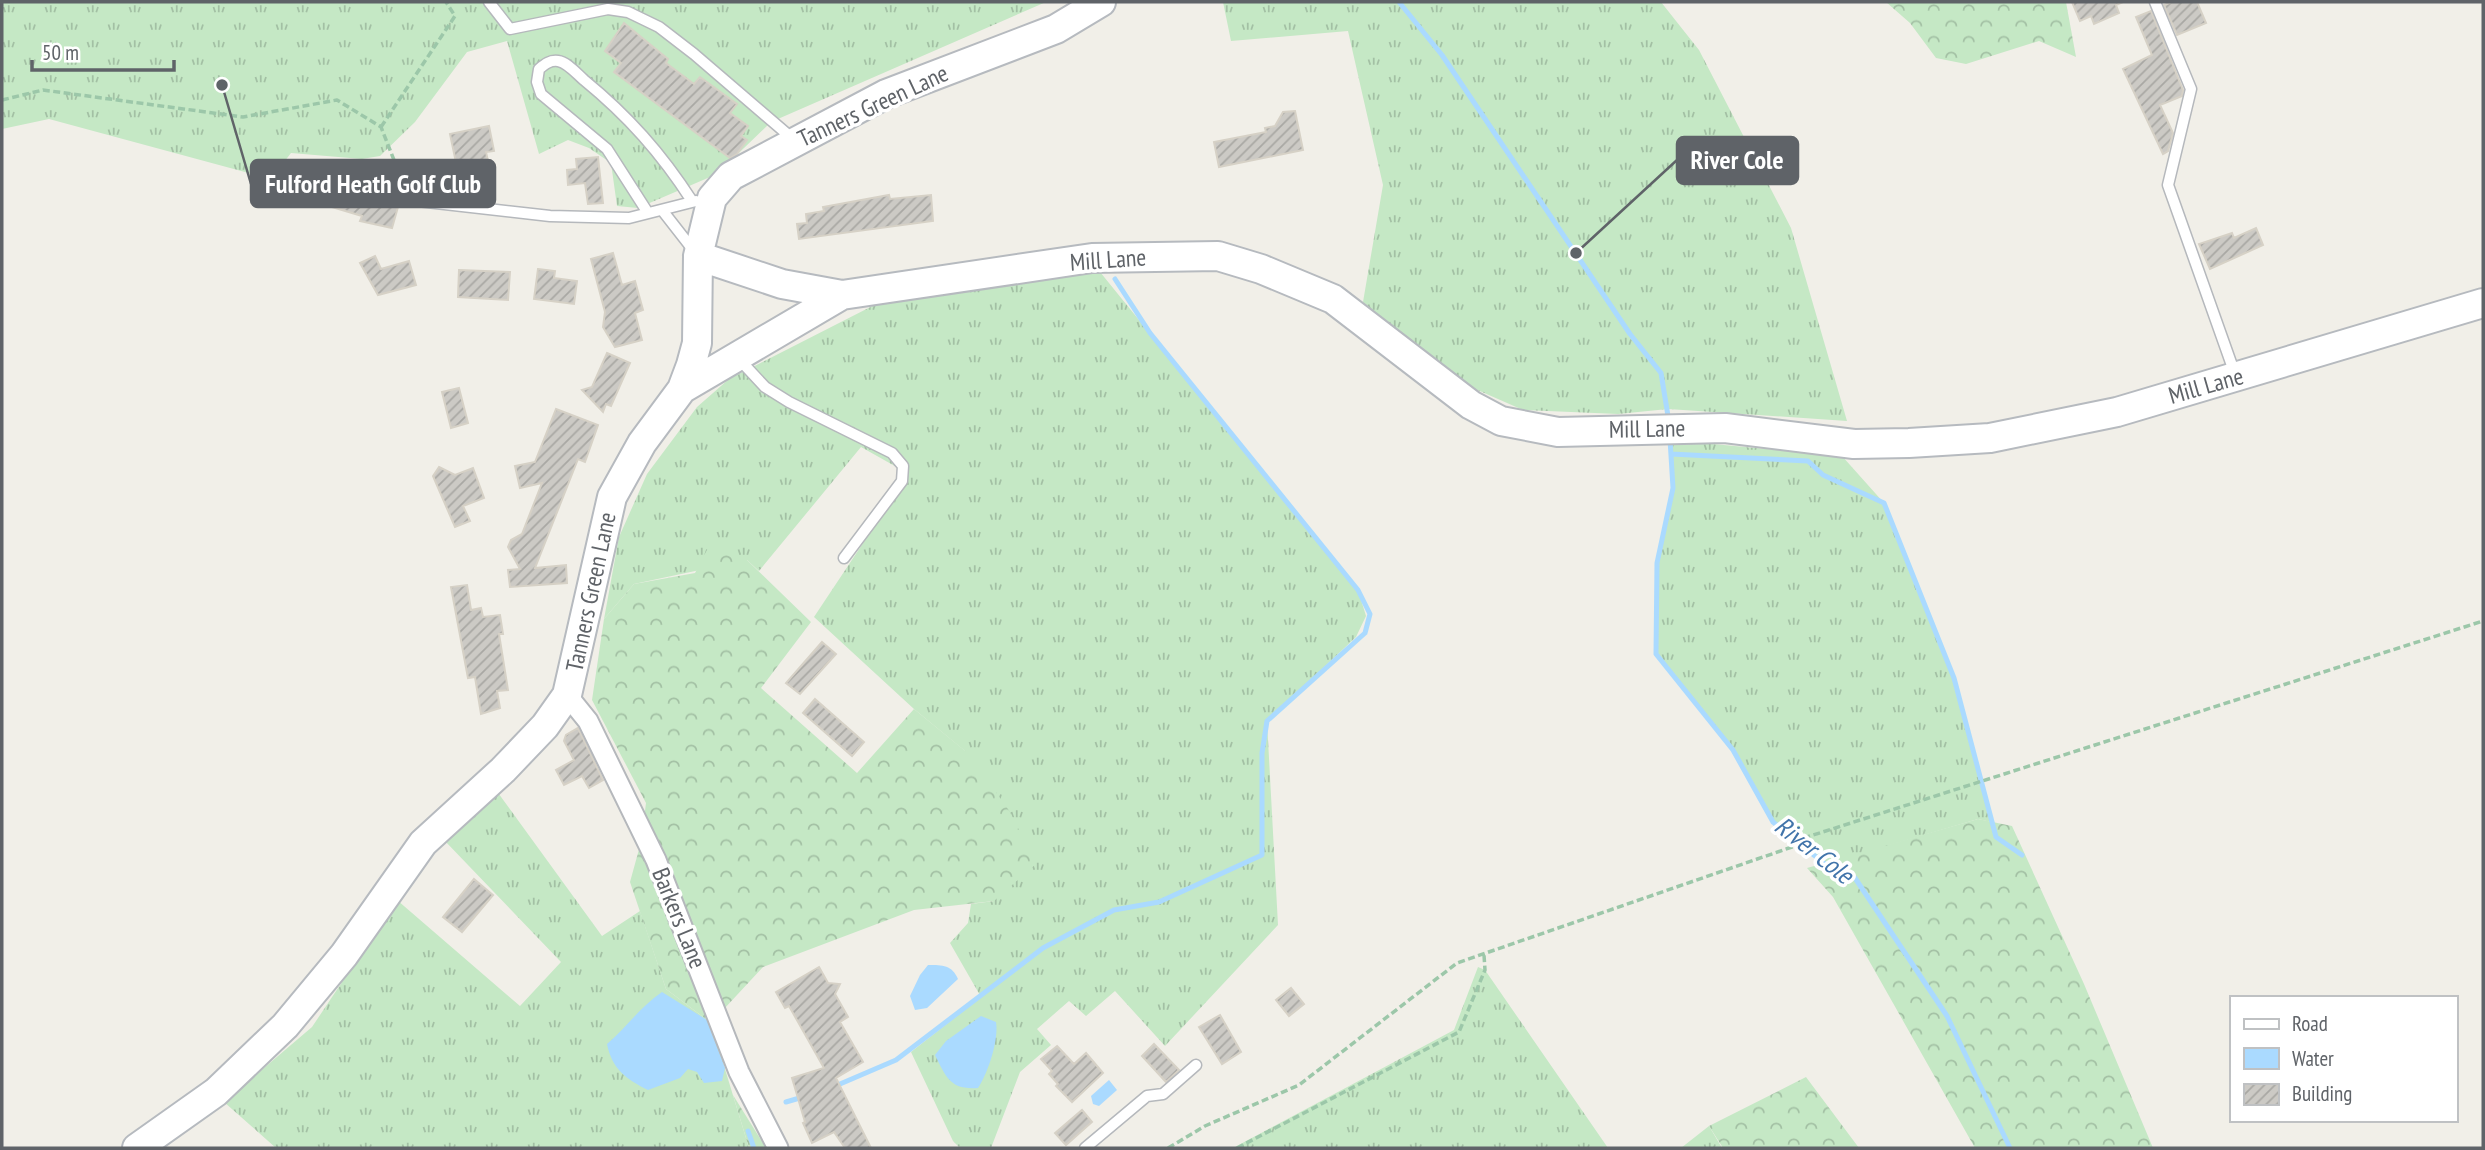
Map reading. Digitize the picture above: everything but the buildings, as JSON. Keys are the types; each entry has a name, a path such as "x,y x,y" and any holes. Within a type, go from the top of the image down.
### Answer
{"street":[{"name":"Tanners Green Lane","path":"137,1148 216,1093 311,999 423,843 503,770 545,726 567,695 612,497 642,443 682,388 697,343 702,200 731,176 886,94 1056,29 1101,2"},
{"name":"Mill Lane","path":"698,256 782,284 842,295 1092,258 1218,256 1261,269 1333,299 1471,405 1501,421 1558,432 1634,428 1725,428 1854,444 1990,438 2117,412 2483,303"},
{"name":"Mill Lane","path":"682,388 738,358 842,295"},
{"name":"Barkers Lane","path":"567,695 588,721 656,860 739,1072 778,1148"}],"lane":[{"path":"489,2 510,29 608,9 640,17 694,54 796,141"},
{"path":"2155,2 2191,89 2168,185 2236,377"},
{"path":"409,200 550,216 629,218 702,200 638,128 560,61 548,62 539,69 537,82 541,94 587,129 607,149 625,173 648,213"},
{"path":"662,210 698,256"},
{"path":"738,358 765,387 789,402 892,453 902,466 902,481 844,558"},
{"path":"1085,1148 1147,1096 1163,1094 1196,1065"}],"path":[{"path":"381,127 455,16 446,2"},
{"path":"2,100 43,90 243,117 337,100 381,127 409,200"},
{"path":"1168,1148 1205,1126 1299,1085 1457,963 1792,847 1807,836 2483,621"},
{"path":"1237,1148 1460,1032 1485,970 1484,955"}],"green space":[{"path":"2,2 1046,2 771,122 717,174 638,208 617,206 611,163 589,148 568,140 539,154 507,41 467,52 415,122 380,156 362,159 291,153 271,179 49,119 2,129"},
{"path":"1223,2 1661,2 1699,50 1791,228 1847,421 1668,409 1618,414 1523,410 1457,381 1363,302 1383,185 1348,31 1231,41"},
{"path":"1886,2 2066,2 2076,57 2039,41 1966,64 1936,58 1910,23"},
{"path":"1096,267 1358,590 1366,616 1356,637 1267,721 1278,925 1165,1046 1115,991 1086,1016 1069,1001 1037,1029 1051,1045 1020,1072 991,1148 960,1148 953,1141 911,1052 981,997 950,943 968,923 971,904 994,901 965,751 914,709 814,617 909,474 861,447 759,571 747,560 634,584 604,619 619,537 647,474 697,407 729,379 892,296"},
{"path":"1670,440 1842,456 1884,503 1954,678 1991,822 1978,819 1825,864 1773,822 1733,750 1656,654 1657,563 1673,488"},
{"path":"709,546 747,560 811,622 761,688 857,773 914,709 969,754 1010,812 1036,864 994,901 914,910 763,967 711,1023 666,989 630,882 641,842 646,803 592,700 604,619 634,584 695,573"},
{"path":"496,790 602,936 640,911 666,989 711,1023 749,1148 276,1148 224,1102 312,1027 397,900 520,1006 561,962 444,840"},
{"path":"1978,819 2012,826 2084,984 2153,1148 1975,1148 1833,897 1807,868"},
{"path":"1478,967 1485,970 1608,1148 1233,1148 1454,1030"},
{"path":"1806,1077 1859,1148 1723,1148 1709,1126"},
{"path":"733,1095 766,1148 749,1148"},
{"path":"1709,1126 1722,1148 1681,1148"}],"water":[{"path":"928,965 946,967 953,971 958,979 927,1008 915,1010 910,996"},
{"path":"662,992 707,1020 725,1068 722,1081 704,1083 697,1072 688,1069 680,1078 648,1090 633,1082 616,1067 607,1044"},
{"path":"981,1016 996,1022 992,1056 978,1088 961,1087 946,1076 935,1055 946,1041"},
{"path":"1109,1080 1117,1090 1099,1106 1093,1104 1091,1096"}],"waterway":[{"name":"River Cole","path":"1399,2 1442,55 1630,334 1661,373 1669,422"},
{"path":"833,1087 896,1060 1043,948 1114,910 1159,902 1262,855 1262,753 1267,721 1365,633 1370,614 1358,590 1150,333 1115,279"},
{"name":"River Cole","path":"1670,439 1673,488 1657,563 1656,654 1733,750 1773,822 1825,864 1855,878 1947,1016 2010,1148"},
{"path":"1671,454 1808,461 1823,475 1884,503 1954,678 1996,837 2022,855"},
{"path":"786,1102 803,1097"},
{"path":"748,1131 754,1148"}],"place":[{"name":"Fulford Heath Golf Club","path":"222,85"},
{"name":"River Cole","path":"1576,253"}]}
